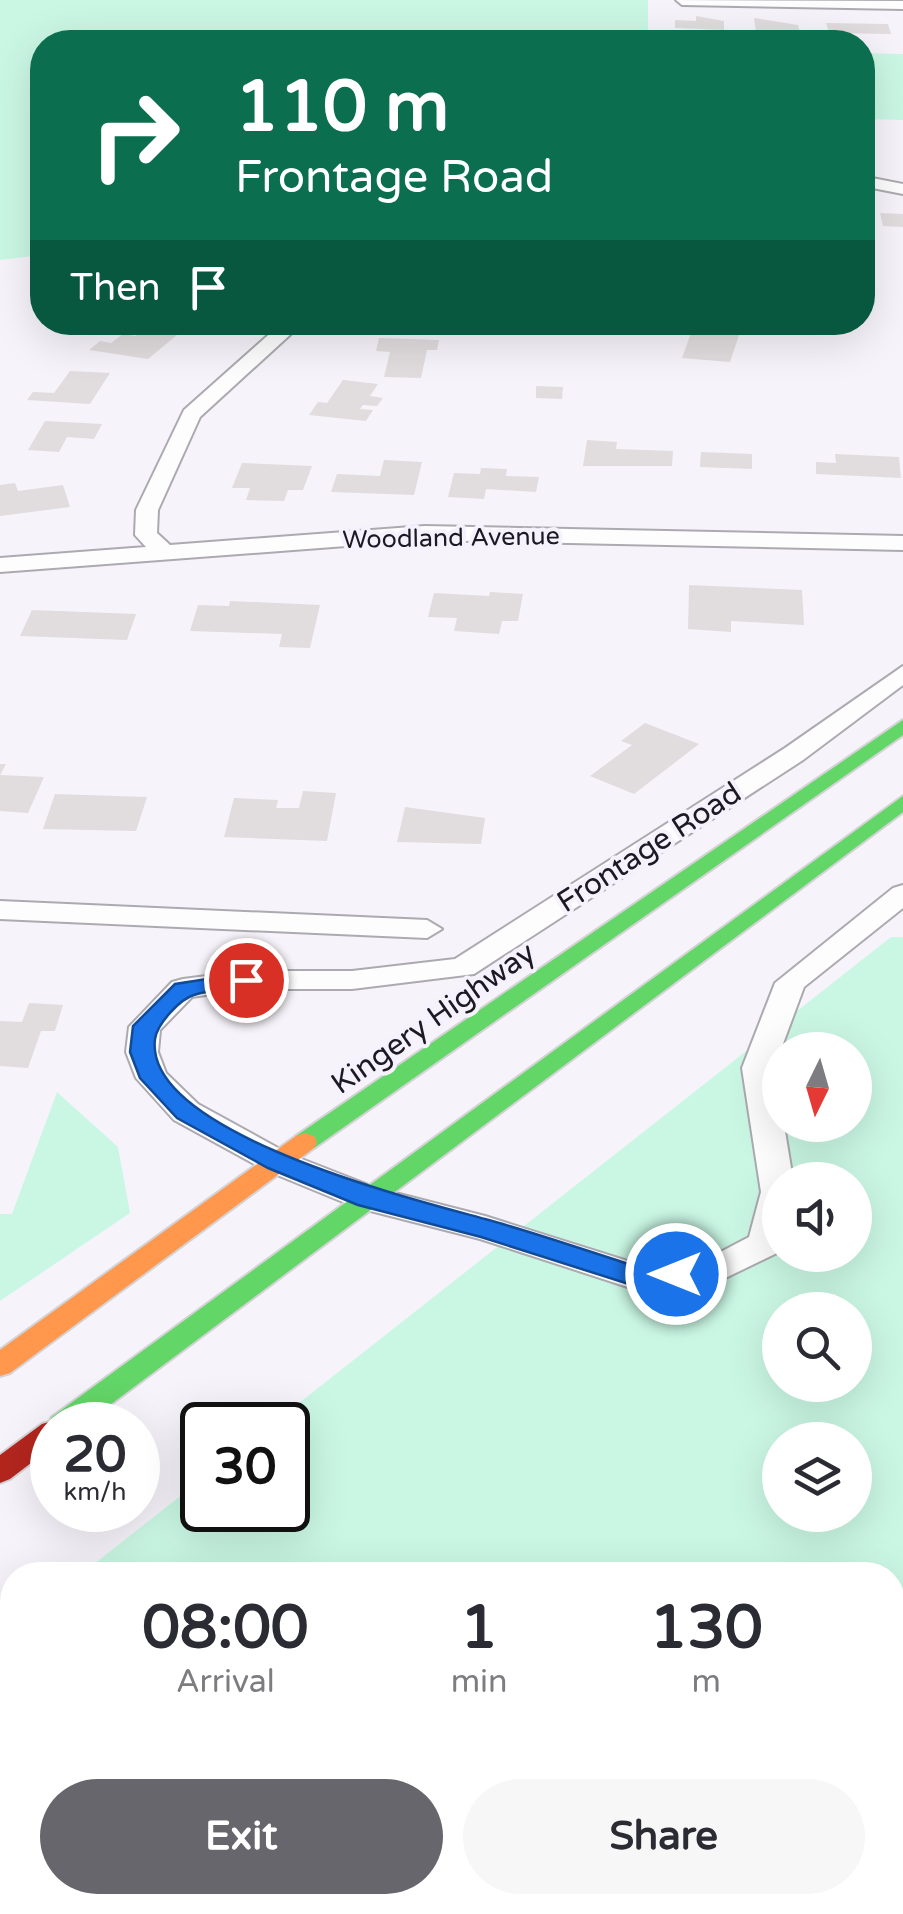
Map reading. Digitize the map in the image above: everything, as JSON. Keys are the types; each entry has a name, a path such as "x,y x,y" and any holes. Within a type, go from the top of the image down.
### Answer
{"highway":[{"name":"Kingery Highway","path":"0,1365 277,1162 903,726"},
{"path":"93,1402 903,802"},
{"path":"0,1471 30,1448"}],"street":[{"path":"682,1 903,4"},
{"path":"875,184 903,189"},
{"path":"162,550 146,536 147,510 191,414 280,335"},
{"name":"Woodland Avenue","path":"0,566 162,550 425,533 903,543"},
{"name":"Frontage Road","path":"903,673 794,754 463,966 352,980 246,980 183,989 145,1026 142,1052 152,1078 186,1112 277,1162 367,1198 484,1228 638,1277 715,1270 766,1244 778,1192 758,1068 790,984 903,894"},
{"path":"0,910 427,929"}],"green space":[{"path":"0,0 648,0 648,30 30,30 30,256 0,260"},
{"path":"875,53 903,54 903,120 875,119"},
{"path":"891,937 903,937 903,1562 97,1562 135,1532 160,1532 160,1512 180,1496 180,1532 310,1532 310,1402 300,1402 762,1039 762,1142 872,1142 872,1032 770,1032"},
{"path":"57,1092 118,1147 130,1213 0,1301 0,1214 12,1214"}],"building":[{"path":"696,16 724,21 724,30 675,28 675,20 696,21"},
{"path":"754,18 798,25 799,30 756,30"},
{"path":"826,23 888,24 891,34 875,34 875,30 828,30"},
{"path":"880,213 903,214 903,227 883,226"},
{"path":"122,335 177,335 148,359 89,350 100,341 111,343"},
{"path":"690,335 739,335 730,362 682,358"},
{"path":"379,338 439,340 437,350 427,350 421,378 384,377 390,352 376,351"},
{"path":"70,371 110,373 90,404 27,400 33,392 54,393"},
{"path":"343,380 378,384 370,396 383,398 377,406 363,405 360,409 373,410 366,421 309,415 318,402 327,403"},
{"path":"536,386 563,387 562,399 536,398"},
{"path":"45,421 102,424 94,439 67,437 59,452 28,450"},
{"path":"587,440 617,442 616,449 673,451 672,466 583,466"},
{"path":"701,452 752,454 752,469 700,467"},
{"path":"835,454 899,457 901,478 816,474 816,462 836,463"},
{"path":"384,460 422,462 414,495 331,492 337,474 380,476"},
{"path":"242,463 312,466 303,490 288,490 284,501 246,500 250,488 232,488"},
{"path":"481,468 507,469 506,476 539,477 536,492 486,489 484,499 448,497 454,473 480,474"},
{"path":"15,483 18,491 63,485 70,507 0,516 0,485"},
{"path":"689,585 802,590 804,625 731,621 731,632 688,629"},
{"path":"490,592 523,594 518,621 502,621 499,634 454,631 457,618 428,617 434,593 489,596"},
{"path":"230,601 320,605 310,648 279,647 282,634 190,631 198,605 229,606"},
{"path":"32,610 136,614 127,640 20,636"},
{"path":"645,723 699,744 634,794 590,776 632,745 621,741"},
{"path":"0,775 44,777 28,813 0,811"},
{"path":"303,791 336,793 327,841 224,837 234,798 278,800 276,808 299,808"},
{"path":"55,794 147,797 136,831 43,829"},
{"path":"405,807 485,818 481,844 397,842"},
{"path":"29,1003 63,1005 55,1031 41,1031 28,1068 0,1066 0,1021 22,1022"}],"traffic: fast":[{"path":"305,1142 903,726"},
{"path":"93,1402 903,802"}],"traffic: slow":[{"path":"0,1365 305,1142"}],"traffic: jam":[{"path":"0,1471 30,1448"}],"route":[{"path":"246,980 183,989 145,1026 142,1052 152,1078 186,1112 277,1162 367,1198 484,1228 638,1277 676,1274"}]}
